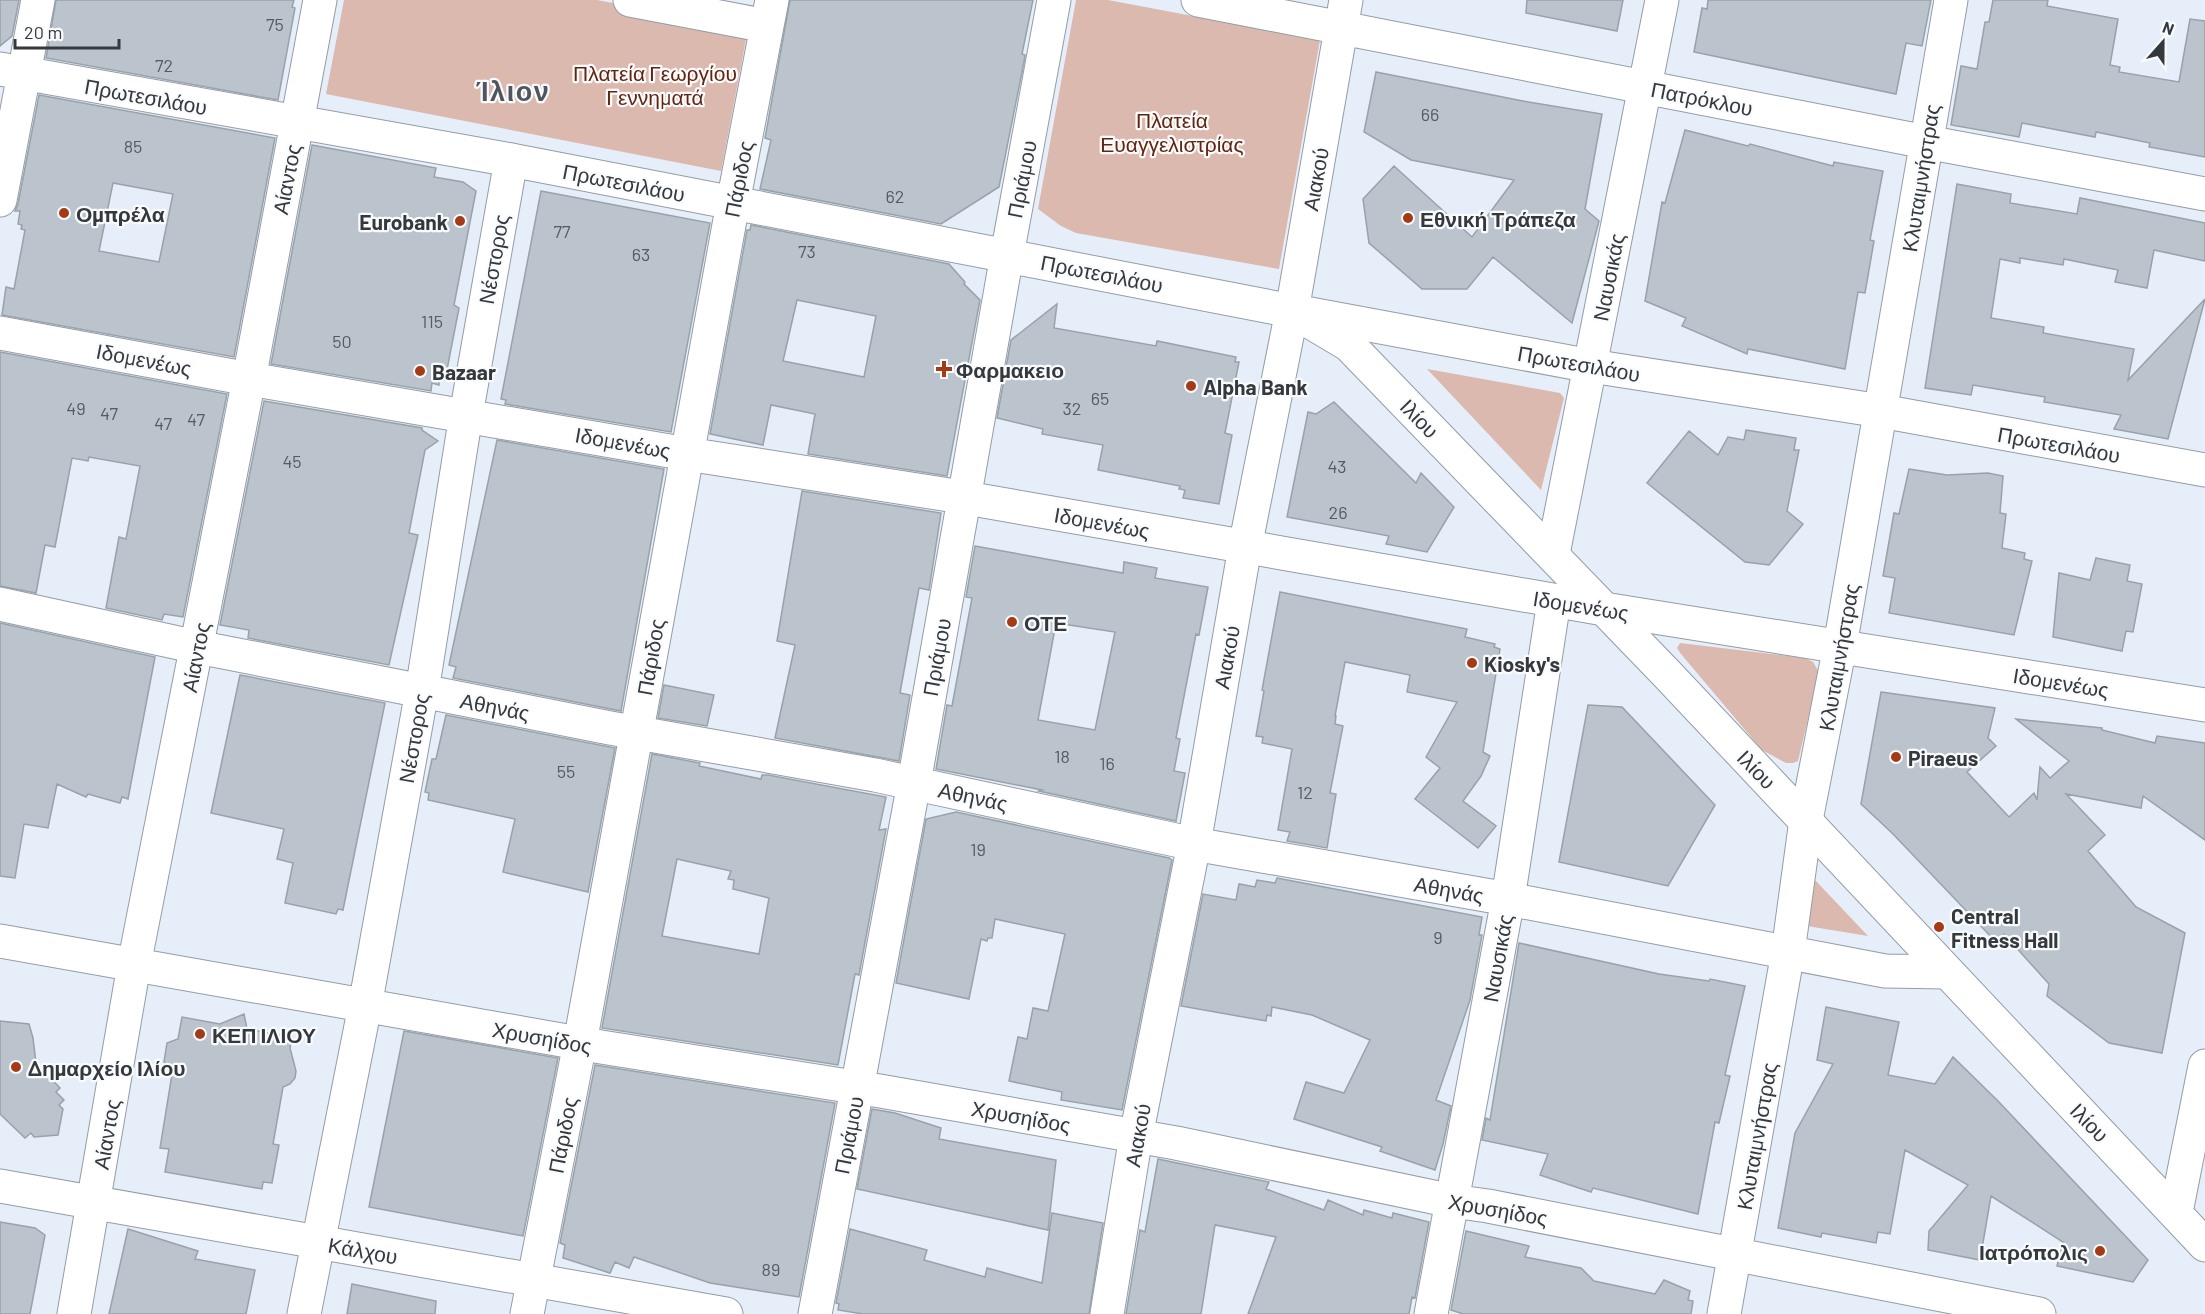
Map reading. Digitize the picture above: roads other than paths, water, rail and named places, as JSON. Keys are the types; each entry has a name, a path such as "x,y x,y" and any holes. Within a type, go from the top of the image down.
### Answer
{"street":[{"path":"0,200 12,71 38,0"},
{"name":"Αίαντος","path":"74,1314 134,966 249,379 320,0"},
{"path":"630,0 769,13"},
{"name":"Πριάμου","path":"815,1314 914,783 963,498 1054,0"},
{"name":"Πατρόκλου","path":"1198,0 1343,14 1645,86 2205,194"},
{"name":"Ναυσικάς","path":"1552,554 1662,0"},
{"name":"Κλυταιμνήστρας","path":"1724,1314 1788,952 1806,820 1840,646 1951,0"},
{"name":"Πάριδος","path":"527,1314 580,1043 769,13"},
{"name":"Αιακού","path":"1107,1314 1136,1136 1194,844 1245,547 1292,311 1343,14"},
{"name":"Πρωτεσιλάου","path":"12,71 511,160 1292,311 1591,366 1881,411 2205,470"},
{"name":"Νέστορος","path":"304,1314 365,1006 422,691 466,415 511,160"},
{"name":"Ιλίου","path":"1292,311 1349,345 1806,820 2205,1245"},
{"name":"Ιδομενέως","path":"0,333 249,379 687,454 963,498 1554,601 2205,705"},
{"name":"Ναυσικάς","path":"1431,1314 1508,899 1554,601"},
{"name":"Αθηνάς","path":"0,604 197,647 914,783 1194,844 1508,899 1885,971 1947,972"},
{"name":"Χρυσηίδος","path":"0,941 580,1043 858,1087 1136,1136 1452,1201 1488,1206 2039,1314"},
{"path":"2176,1212 2205,1066"},
{"name":"Κάλχου","path":"0,1186 726,1314"}],"place":[{"name":"Ομπρέλα","path":"64,213"},
{"name":"Εθνική Τράπεζα","path":"1408,218"},
{"name":"Eurobank","path":"460,221"},
{"name":"Φαρμακειο","path":"944,369"},
{"name":"Bazaar","path":"420,371"},
{"name":"Alpha Bank","path":"1191,386"},
{"name":"ΟΤΕ","path":"1012,622"},
{"name":"Kiosky's","path":"1472,663"},
{"name":"Piraeus","path":"1896,757"},
{"name":"Central Fitness Hall","path":"1939,927"},
{"name":"ΚΕΠ ΙΛΙΟΥ","path":"200,1034"},
{"name":"Δημαρχείο Ιλίου","path":"16,1067"},
{"name":"Ιατρόπολις","path":"2100,1251"}],"district":[{"name":"Ίλιον","path":"513,90"}],"park label":[{"name":"Πλατεία Γεωργίου Γεννηματά","path":"655,84"},
{"name":"Πλατεία Ευαγγελιστρίας","path":"1172,131"}]}
